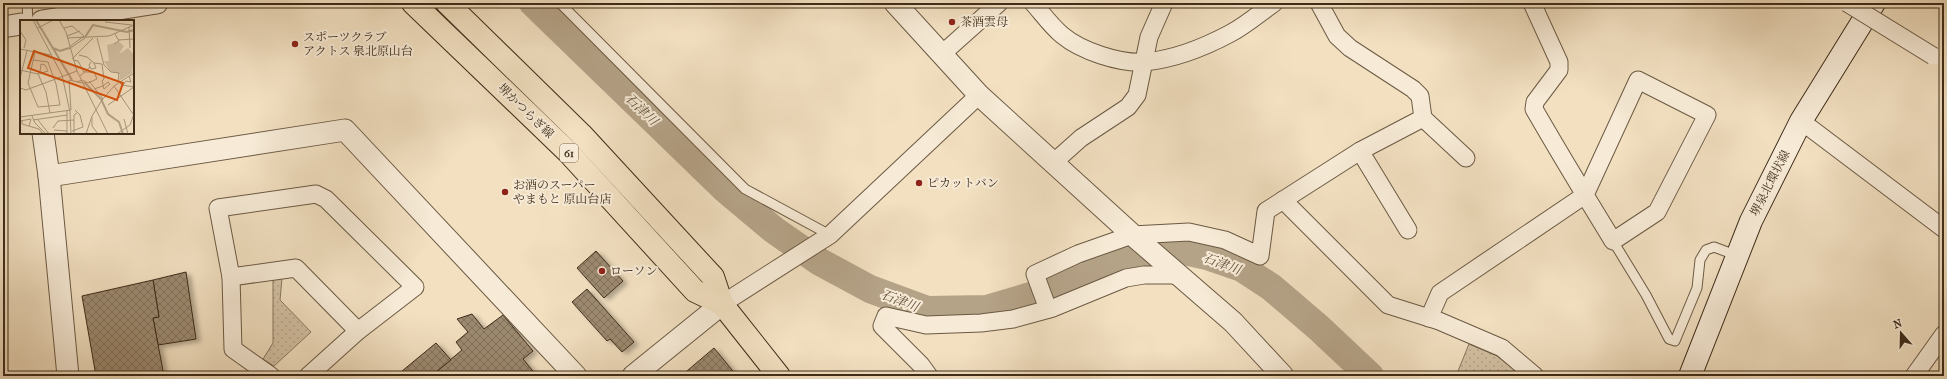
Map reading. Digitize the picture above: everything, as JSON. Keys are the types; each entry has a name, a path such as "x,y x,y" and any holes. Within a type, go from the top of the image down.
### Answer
{"main road":[{"name":"堺かつらぎ線","path":"413,3 568,152 695,291 722,304"},
{"name":"堺かつらぎ線","path":"447,3 581,134 713,277 722,304 779,376"},
{"name":"堺泉北環状線","path":"1690,376 1738,256 1750,221 1801,122 1874,3"}],"street":[{"path":"47,20 127,5 157,3"},
{"path":"895,3 979,95 1176,274 1233,322 1283,376"},
{"path":"942,54 999,3"},
{"path":"1033,3 1061,35 1093,52 1113,58 1143,62 1169,58 1204,47 1232,32 1274,3"},
{"path":"1053,163 1081,138 1128,107 1137,95 1149,37 1164,3"},
{"path":"1319,3 1338,36 1350,48 1413,89 1420,96 1423,118 1466,158"},
{"path":"1429,318 1440,293 1585,195 1638,80 1707,115 1657,212 1613,241 1585,195 1534,109 1535,102 1559,70 1559,62 1532,3"},
{"path":"1847,3 1939,55"},
{"path":"3,27 20,24"},
{"path":"633,376 722,304 825,238 979,95"},
{"path":"1048,309 1035,274 1078,254 1134,236 1189,232 1224,240 1260,256 1266,211 1360,151 1423,118"},
{"path":"1801,122 1944,229"},
{"path":"49,176 345,130 576,376"},
{"path":"43,134 49,176 68,376"},
{"path":"1360,151 1408,230"},
{"path":"264,374 233,349 231,277 218,208 316,194 326,199 415,287 358,331 308,376"},
{"path":"1283,200 1388,304 1429,318 1502,348 1535,376"},
{"path":"231,277 296,268 358,331"},
{"path":"929,376 921,365 882,326 886,316 926,325 981,323 1014,319 1048,309 1126,278 1144,275 1176,274"},
{"path":"1914,376 1944,334"}],"lane":[{"path":"27,3 28,20"},
{"path":"561,3 745,189 825,238"},
{"path":"1613,241 1646,295 1669,339 1675,341 1697,288 1700,260 1706,250 1714,247 1738,256"}],"shaded area":[{"path":"282,278 280,300 311,332 274,366 263,359 273,343 273,279"},
{"path":"1469,344 1497,356 1522,376 1456,376"}],"building":[{"path":"596,251 623,281 604,298 577,268"},
{"path":"186,272 196,339 158,345 153,318 159,317 153,280"},
{"path":"153,280 159,317 153,318 164,376 96,376 82,296"},
{"path":"587,289 634,342 622,352 610,339 607,341 572,302"},
{"path":"472,314 484,329 503,315 533,351 523,359 537,376 431,376 462,350 456,342 468,332 457,319"},
{"path":"436,343 451,360 431,376 396,376"},
{"path":"714,348 737,376 681,376"}],"waterway":[{"name":"石津川","path":"533,3 725,189 774,230 820,262 870,289 927,310 987,309 1034,295 1138,255 1180,250 1207,256 1242,268 1271,287 1319,328 1370,376"}],"place":[{"name":"茶酒雲母","path":"952,22"},
{"name":"スポーツクラブ アクトス 泉北原山台","path":"295,44"},
{"name":"ピカットバン","path":"919,183"},
{"name":"お酒のスーパー やまもと 原山台店","path":"505,192"},
{"name":"ローソン","path":"602,271"}]}
